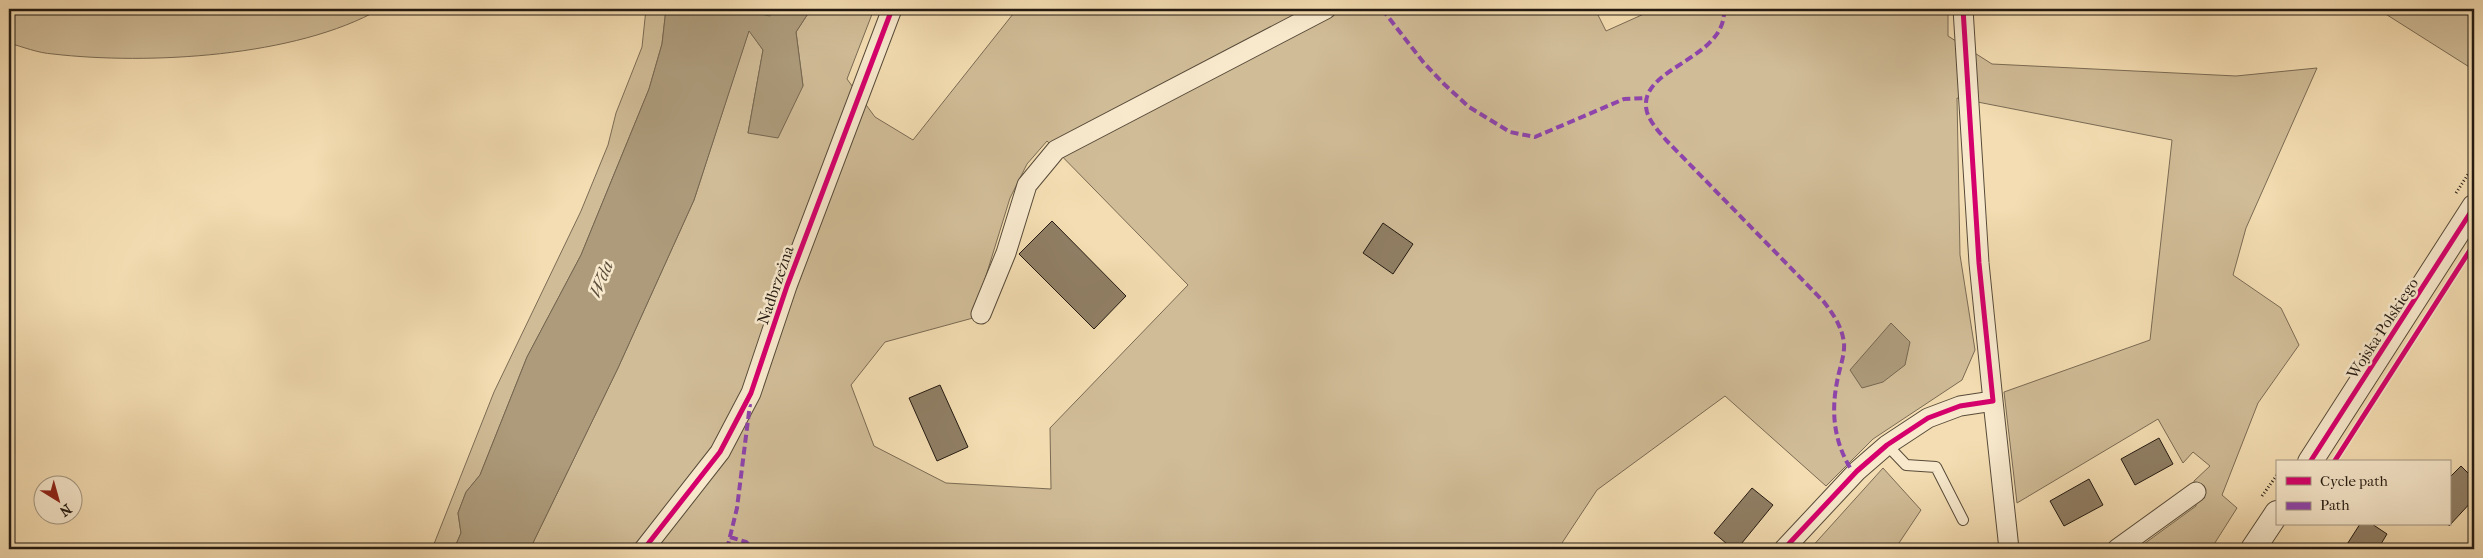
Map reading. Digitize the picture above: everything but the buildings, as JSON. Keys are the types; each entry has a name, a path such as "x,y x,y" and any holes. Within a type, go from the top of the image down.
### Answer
{"street":[{"name":"Nadbrzeżna","path":"644,549 720,452 751,393 790,278 892,9"},
{"path":"981,314 1006,253 1027,185 1056,150 1326,9"},
{"path":"1963,9 1979,263 2009,549"},
{"name":"Wojska Polskiego","path":"2311,460 2474,207"},
{"path":"1784,549 1857,471 1887,445 1928,418 1960,406 1992,400"},
{"path":"2117,549 2196,492"},
{"path":"2253,549 2276,514"}],"lane":[{"path":"1887,445 1906,465 1936,467 1963,520"}],"shaded area":[{"path":"9,9 380,9 346,25 307,38 265,47 221,54 132,58 47,53 9,43"},
{"path":"646,9 666,9 662,44 649,89 581,255 527,357 480,475 466,492 458,513 461,533 454,549 432,549 494,392 581,211 608,145 616,113 642,47"},
{"path":"811,9 874,9 847,79 875,117 913,140 1017,9 1595,9 1606,31 1655,9 1948,9 1948,36 1992,64 2236,76 2317,68 2246,228 2233,275 2281,308 2299,345 2258,403 2222,495 2237,508 2211,549 2183,547 2179,549 2137,549 2196,506 2194,481 2210,466 2193,452 2183,463 2158,419 2017,503 2004,392 2150,340 2172,140 1957,98 1960,255 1975,350 1962,380 1873,439 1826,486 1725,396 1597,490 1558,549 530,549 618,368 694,200 749,30 763,50 748,133 803,86 796,32","holes":["1047,141 1188,285 1050,428 1051,489 946,483 874,446 851,385 885,342 973,318 1010,198 1027,164"]},
{"path":"2386,9 2474,9 2474,70 2384,13"},
{"path":"1883,468 1921,510 1895,549 1810,549"}],"water":[{"name":"Wda","path":"666,9 757,9 756,13 770,16 773,9 811,9 796,32 803,86 778,138 748,133 763,50 749,31 694,200 618,368 530,549 454,549 461,533 458,513 466,492 480,475 527,357 581,255 649,89 662,44"},
{"path":"1891,323 1910,342 1905,365 1883,382 1862,388 1850,370"}],"marked path":[{"path":"1382,9 1424,63 1444,84 1469,107 1510,132 1535,137 1624,99 1645,98"},
{"path":"1724,9 1721,27 1712,41 1654,84 1647,97 1648,116 1666,140 1824,302 1834,316 1844,343 1834,403 1834,416 1838,440 1847,463 1854,474"},
{"path":"727,549 737,508 750,404"},
{"path":"730,537 746,542 753,549"}],"cycle path":[{"path":"644,549 720,452 751,393 787,286 892,9"},
{"path":"1784,549 1857,471 1887,445 1928,418 1960,406 1993,401 1979,263 1963,9"},
{"path":"2311,460 2474,207"},
{"path":"2335,460 2474,244"}]}
